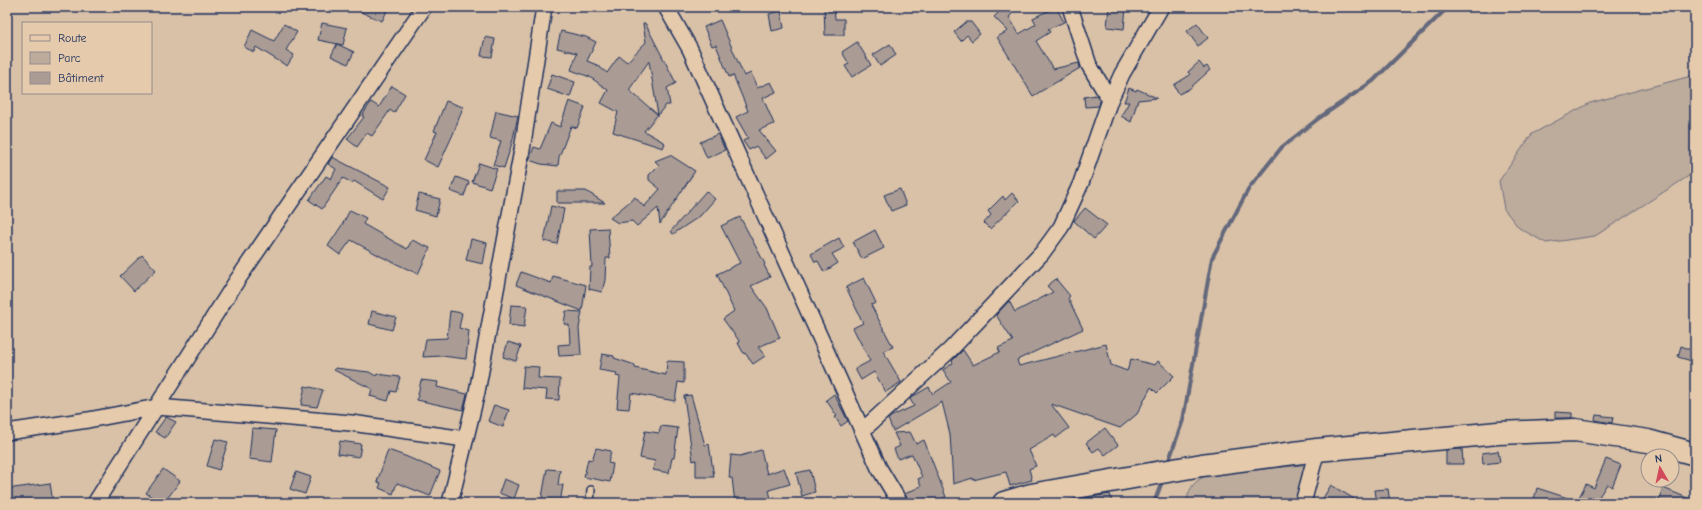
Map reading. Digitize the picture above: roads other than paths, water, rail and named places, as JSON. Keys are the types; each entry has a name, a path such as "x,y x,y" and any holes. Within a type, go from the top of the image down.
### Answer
{"main road":[{"path":"1004,503 1031,495 1132,476 1202,465 1317,450 1498,433 1575,430 1648,441 1695,454"}],"street":[{"path":"95,503 236,282 424,7"},
{"path":"450,503 477,392 522,150 544,7"},
{"path":"666,7 690,49 879,468 900,503"},
{"path":"1070,7 1089,65 1110,100"},
{"path":"862,431 950,349 1042,253 1058,233 1081,183 1110,100 1122,74 1161,7"},
{"path":"7,432 88,420 157,407 351,423 465,439"},
{"path":"1303,503 1317,450"}],"lane":[{"path":"590,503 591,490"}],"waterway":[{"path":"1168,463 1183,420 1212,258 1249,188 1282,147 1319,118 1373,81 1448,7"},
{"path":"1154,503 1163,479"}]}
